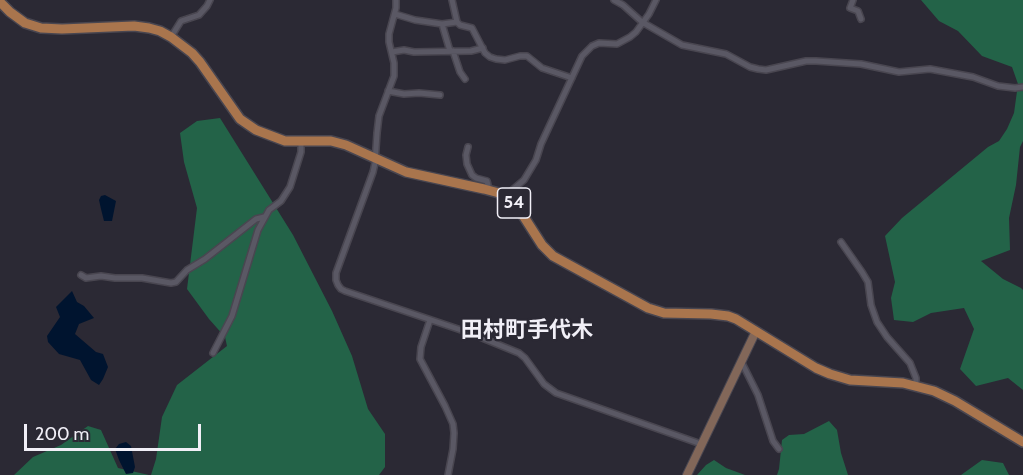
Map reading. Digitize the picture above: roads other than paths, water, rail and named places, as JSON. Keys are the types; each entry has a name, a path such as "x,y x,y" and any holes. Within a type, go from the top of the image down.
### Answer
{"main road":[{"name":"54","path":"0,2 25,23 41,28 134,26 149,28 171,37 192,53 240,119 256,130 285,141 330,141 346,145 406,172 484,189 507,197 517,206 542,244 553,256 656,311 729,316 816,368 850,380 903,383 943,394 1023,442"}],"street":[{"path":"171,37 181,21 199,15 210,0"},
{"path":"396,0 395,15 389,34 394,76 379,116 373,172 336,273 336,280 341,289 519,352 544,384 556,393 701,444"},
{"path":"452,0 457,22 471,28 488,55 505,60 527,56 542,68 572,78"},
{"path":"614,0 642,22 682,45 726,54 758,69 766,70 806,61 861,64 899,72 930,69 973,77 998,86 1023,87"},
{"path":"507,197 524,180 536,160 557,106 582,56 592,46 599,43 611,45 621,43 636,32 656,0"},
{"path":"853,0 850,8 858,11 861,19"},
{"path":"395,15 442,24 457,22"},
{"path":"442,24 460,72 465,79"},
{"path":"392,52 404,50 414,52 471,51 483,48"},
{"path":"388,91 440,95"},
{"path":"213,353 232,316 264,217 290,187 301,152 301,141"},
{"path":"468,147 467,164 472,175 487,181 488,185 484,189"},
{"path":"81,275 86,278 101,276 176,282 187,270 212,254 256,219 264,217"},
{"path":"841,243 868,282 871,305 877,322 910,363 915,374 916,386"},
{"path":"430,320 420,347 420,358 453,424 453,448 448,475"},
{"path":"687,475 756,331"},
{"path":"742,363 765,412 773,441 779,449"}],"water":[{"path":"105,195 116,201 112,221 104,221 99,200"},
{"path":"72,291 77,302 84,306 94,318 79,324 75,334 96,352 103,354 108,367 99,385 91,380 80,360 59,354 48,342 47,336 60,317 56,307"},
{"path":"126,442 131,446 135,467 133,473 126,474 115,449 119,444"}],"district":[{"name":"田村町手代木","path":"527,331"}]}
